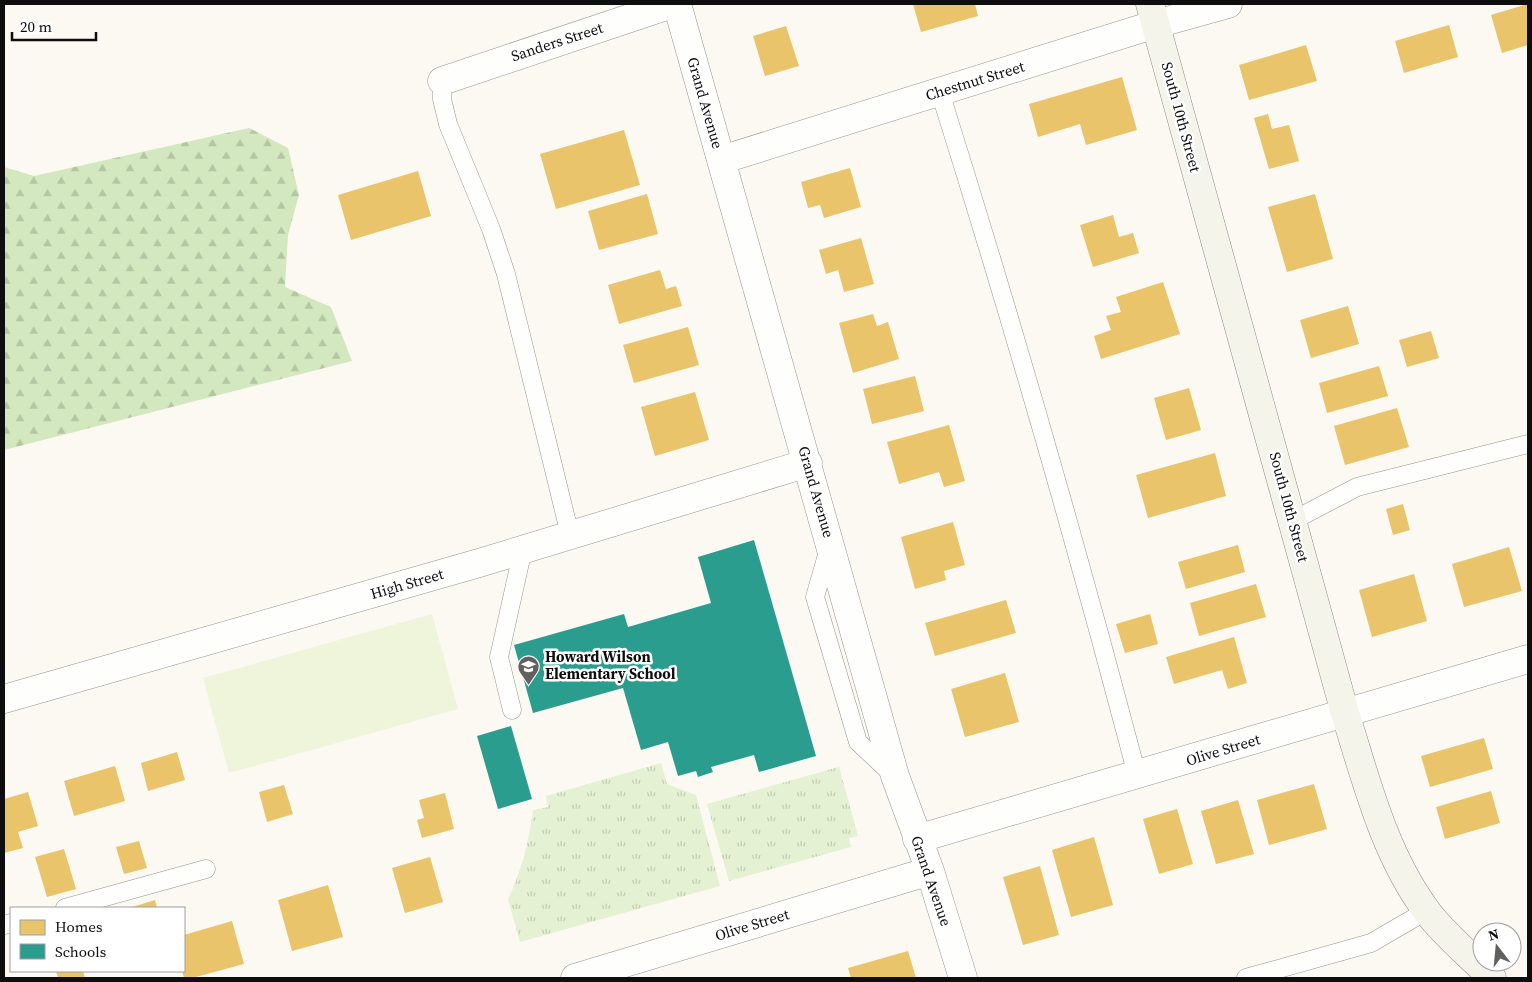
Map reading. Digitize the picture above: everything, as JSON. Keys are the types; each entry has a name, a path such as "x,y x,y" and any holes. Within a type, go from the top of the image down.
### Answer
{"street":[{"name":"Sanders Street","path":"442,81 672,4"},
{"name":"Grand Avenue","path":"677,4 895,776 930,871 962,978"},
{"name":"Chestnut Street","path":"721,160 940,92 1153,14 1228,4"},
{"name":"South 10th Street","path":"1153,14 1345,713 1376,813 1408,882 1426,911 1472,960"},
{"name":"High Street","path":"4,699 523,549 808,463"},
{"name":"Olive Street","path":"917,839 1528,659"},
{"name":"Olive Street","path":"575,978 930,871"}],"lane":[{"path":"442,81 442,99 448,124 491,229 506,274 570,535"},
{"path":"940,92 1005,301 1041,434 1088,588 1137,775"},
{"path":"1292,521 1357,487 1528,444"},
{"path":"512,710 499,657 523,549"},
{"path":"69,907 206,869"},
{"path":"1246,978 1371,943 1426,911"}],"green space":[{"path":"249,128 288,148 299,195 288,235 285,287 331,307 352,361 4,450 4,167 34,176"},
{"path":"432,614 458,709 229,773 203,678"},
{"path":"661,763 667,784 696,795 720,886 520,942 508,899 524,856 533,810 548,807 546,796"},
{"path":"839,767 858,836 849,838 851,847 729,881 707,804"}],"building: Homes":[{"path":"913,4 975,4 978,16 921,32"},
{"path":"1528,4 1528,45 1502,53 1491,15"},
{"path":"1449,25 1458,57 1404,73 1395,41"},
{"path":"786,26 799,66 765,76 753,36"},
{"path":"1306,45 1317,81 1249,100 1239,65"},
{"path":"1122,77 1137,130 1086,145 1080,124 1038,137 1029,104"},
{"path":"1268,114 1272,129 1289,125 1299,161 1269,169 1254,118"},
{"path":"624,130 640,185 556,209 540,154"},
{"path":"850,168 861,207 824,218 820,205 808,208 801,182"},
{"path":"418,171 431,216 351,240 338,195"},
{"path":"647,194 658,234 599,250 588,211"},
{"path":"1315,194 1333,259 1287,272 1268,207"},
{"path":"1113,215 1119,237 1133,233 1139,253 1093,267 1080,225"},
{"path":"861,238 874,284 844,292 838,270 826,274 819,250"},
{"path":"660,270 666,289 676,286 682,306 619,324 608,285"},
{"path":"1163,282 1180,334 1101,359 1094,336 1111,330 1106,316 1121,312 1116,297"},
{"path":"1348,306 1359,344 1311,358 1300,320"},
{"path":"873,314 877,326 888,322 899,359 853,373 839,323"},
{"path":"688,327 699,365 634,383 623,345"},
{"path":"1431,331 1439,358 1407,367 1399,340"},
{"path":"1379,366 1388,396 1327,413 1319,383"},
{"path":"915,376 924,411 872,424 863,389"},
{"path":"1189,388 1201,430 1166,440 1154,398"},
{"path":"695,392 709,440 655,456 641,407"},
{"path":"1397,408 1409,447 1345,465 1334,426"},
{"path":"949,425 965,481 944,487 939,472 899,484 887,442"},
{"path":"1215,453 1226,496 1148,518 1136,475"},
{"path":"1403,504 1410,530 1393,535 1386,509"},
{"path":"953,522 965,565 944,571 946,580 915,589 901,537"},
{"path":"1238,545 1245,572 1186,589 1178,562"},
{"path":"1509,547 1522,591 1464,607 1452,564"},
{"path":"1414,574 1427,621 1372,637 1359,590"},
{"path":"1256,584 1266,617 1199,636 1190,603"},
{"path":"1006,600 1016,633 935,656 925,623"},
{"path":"1150,614 1158,644 1125,653 1116,624"},
{"path":"1234,637 1247,683 1228,689 1222,670 1174,684 1166,657"},
{"path":"1005,673 1019,722 965,737 951,689"},
{"path":"1484,738 1493,769 1430,787 1421,756"},
{"path":"177,752 185,780 148,791 141,763"},
{"path":"115,766 125,801 74,816 64,781"},
{"path":"1314,784 1327,829 1269,845 1257,800"},
{"path":"284,785 293,814 267,822 259,792"},
{"path":"1491,791 1500,823 1445,839 1436,807"},
{"path":"28,792 38,826 18,832 23,848 4,853 4,799"},
{"path":"445,793 454,829 422,838 417,820 424,818 419,800"},
{"path":"1238,800 1254,854 1216,864 1201,811"},
{"path":"1177,809 1193,864 1159,874 1143,819"},
{"path":"1094,837 1113,905 1071,917 1052,850"},
{"path":"139,841 147,868 124,874 116,847"},
{"path":"64,849 76,889 47,897 35,857"},
{"path":"430,857 443,902 405,913 392,868"},
{"path":"1040,866 1059,935 1023,945 1003,877"},
{"path":"328,885 343,937 292,951 278,900"},
{"path":"155,900 157,907 132,907"},
{"path":"232,921 244,964 192,978 184,978 182,972 185,972 185,935"},
{"path":"908,951 916,978 851,978 848,968"},
{"path":"56,972 83,972 85,978 58,978"}],"building: Schools":[{"name":"Howard Wilson Elementary School","path":"754,540 816,756 759,772 754,755 711,767 713,772 698,777 696,771 678,776 668,742 641,750 623,688 533,713 514,645 624,614 628,627 711,603 698,557"},
{"path":"511,726 532,799 498,809 477,736"}],"place":[{"name":"Howard Wilson Elementary School","path":"529,685"}]}
